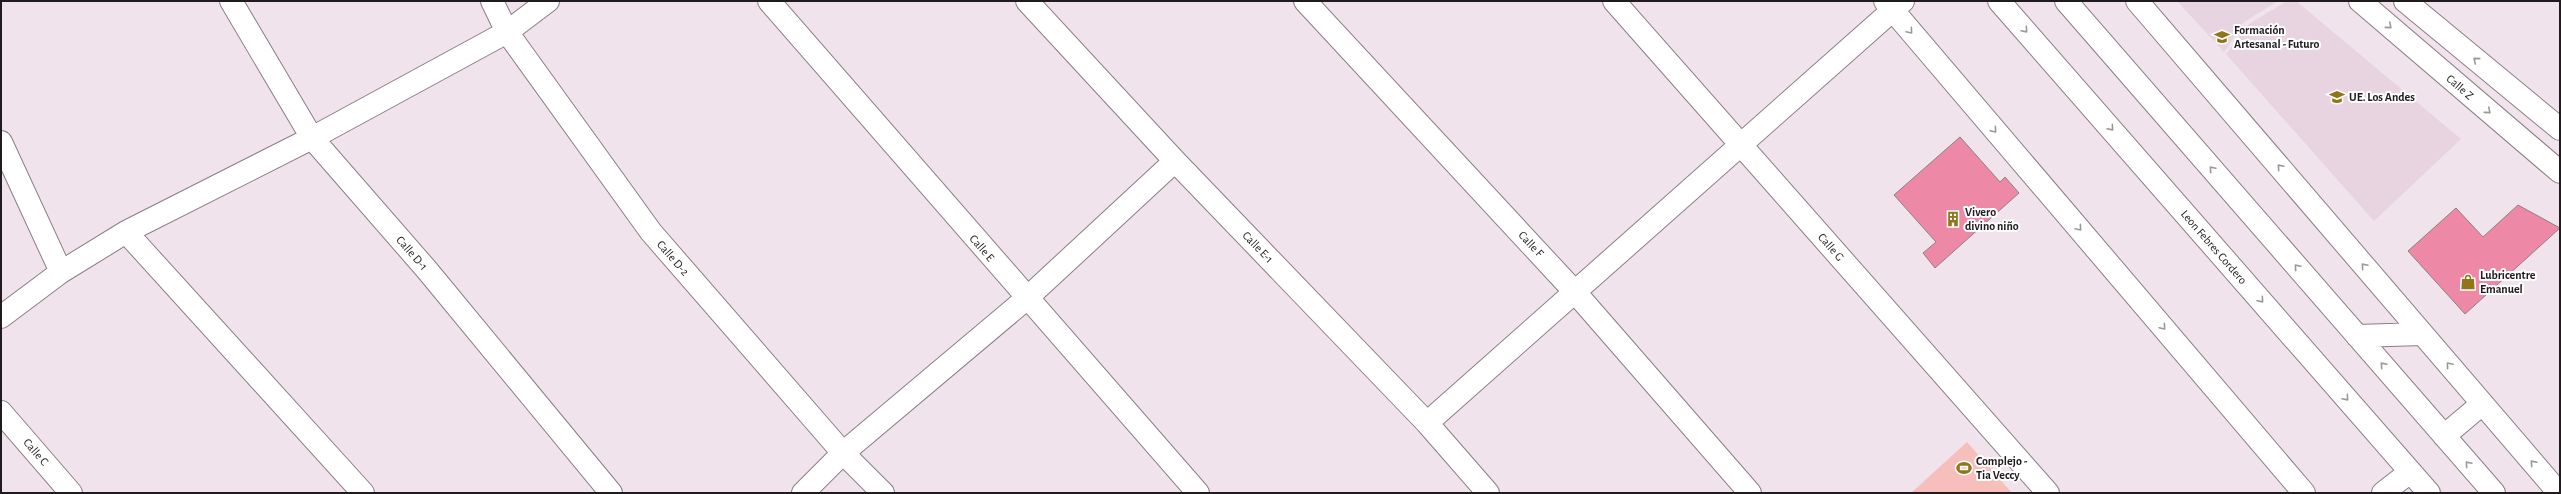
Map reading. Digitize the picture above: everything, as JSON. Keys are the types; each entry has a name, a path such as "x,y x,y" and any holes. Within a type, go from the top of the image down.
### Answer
{"street":[{"name":"Calle D-1","path":"231,1 312,138 427,270 612,493"},
{"name":"Calle D-2","path":"492,1 508,32 650,232 843,453 883,493"},
{"path":"1,316 61,272 126,232 312,138 508,32 548,1"},
{"name":"Calle E","path":"769,1 1026,299 1198,493"},
{"name":"Calle E-1","path":"1027,1 1175,161 1427,423 1488,493"},
{"name":"Calle F","path":"1305,1 1574,291 1750,493"},
{"name":"Calle G","path":"1614,1 2048,493"},
{"name":"Leon Febres Cordero","path":"2000,1 2429,493"},
{"path":"2066,1 2494,493"},
{"path":"2137,1 2559,493"},
{"name":"Calle Z","path":"2360,1 2560,172"},
{"path":"2405,1 2560,129"},
{"path":"1427,423 1740,144 1893,4 2304,493"},
{"path":"1,142 61,272"},
{"path":"803,493 843,453 1026,299 1175,161"},
{"path":"126,232 362,493"},
{"path":"2357,336 2422,334"},
{"path":"2444,436 2482,404"},
{"name":"Calle C","path":"1,412 71,493"},
{"path":"2383,493 2410,472"}],"shaded area":[{"name":"Formación Artesanal - Futuro","path":"2177,1 2278,1 2244,22 2224,52"},
{"name":"UE. Los Andes","path":"2287,1 2296,1 2461,139 2374,221 2226,54 2249,24"},
{"name":"Complejo - Tia Veccy","path":"1967,442 2012,493 1911,493"}],"building":[{"name":"Vivero divino niño","path":"1960,137 2000,182 2005,177 2019,193 1935,268 1923,253 1936,242 1894,195"},
{"name":"Lubricentre Emanuel","path":"2518,205 2560,228 2465,314 2408,251 2456,208 2483,237"}],"place":[{"name":"Formación Artesanal - Futuro","path":"2222,37"},
{"name":"UE. Los Andes","path":"2337,97"},
{"name":"Vivero divino niño","path":"1953,219"},
{"name":"Lubricentre Emanuel","path":"2468,282"},
{"name":"Complejo - Tia Veccy","path":"1964,468"}]}
